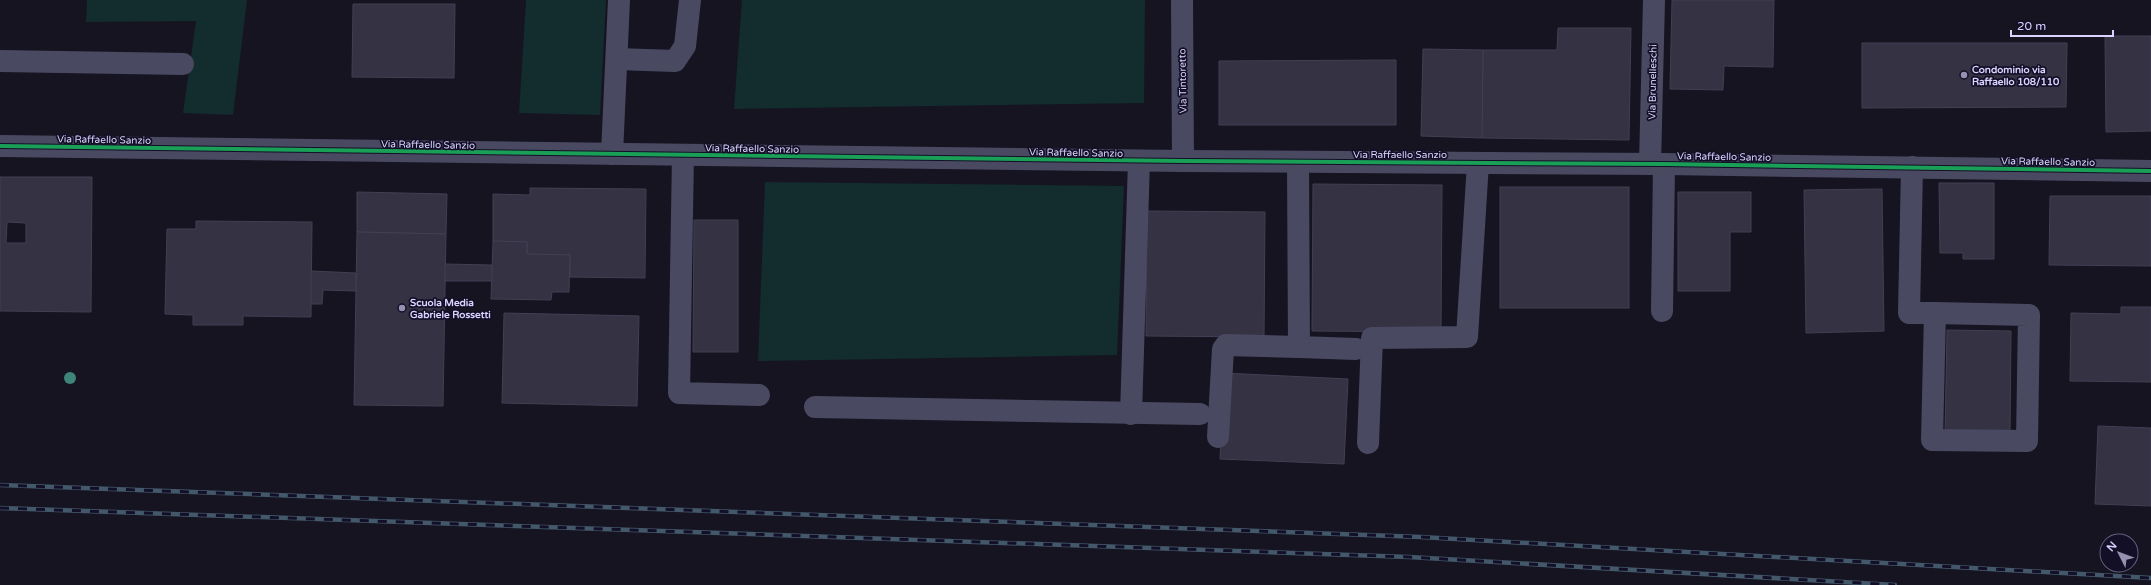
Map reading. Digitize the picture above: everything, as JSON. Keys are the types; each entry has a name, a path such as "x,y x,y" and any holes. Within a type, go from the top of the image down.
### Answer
{"street":[{"path":"612,154 618,59 619,0"},
{"path":"618,59 675,61 685,46 690,0"},
{"name":"Via Tintoretto","path":"1182,0 1183,161"},
{"name":"Via Brunelleschi","path":"1654,0 1657,164 1662,311"},
{"path":"0,61 183,64"},
{"name":"Via Raffaello Sanzio","path":"0,146 1183,161 1657,164 2151,171"},
{"path":"683,155 679,393 759,395"},
{"path":"1131,414 1139,160"},
{"path":"1298,162 1299,347"},
{"path":"1368,442 1372,338 1467,337 1478,163"},
{"path":"1912,167 1909,313 1935,313 2029,314 2027,442 1932,440 1935,313"},
{"path":"1218,437 1222,349 1226,345 1356,349"},
{"path":"815,407 1131,414 1200,414"}],"green space":[{"path":"87,0 247,0 233,115 183,113 196,21 86,22"},
{"path":"526,0 606,0 600,115 519,113"},
{"path":"742,0 1145,0 1144,103 734,109"},
{"path":"765,182 1124,186 1117,355 758,361"}],"building":[{"path":"1672,0 1774,0 1773,67 1724,66 1723,90 1670,89"},
{"path":"353,4 455,4 454,78 352,77"},
{"path":"1558,28 1631,28 1629,140 1482,138 1483,50 1557,50"},
{"path":"2105,36 2151,36 2151,131 2106,132"},
{"name":"Condominio via Raffaello 108/110","path":"1862,43 2067,43 2066,107 1862,108"},
{"path":"1423,49 1483,50 1482,138 1421,136"},
{"path":"1396,60 1396,125 1219,125 1219,61"},
{"path":"0,177 92,177 91,312 0,311","holes":["7,222 26,223 26,243 6,243"]},
{"path":"1939,183 1994,183 1994,259 1963,259 1963,253 1940,253"},
{"path":"1313,184 1442,185 1441,332 1312,331"},
{"path":"1500,187 1629,187 1629,308 1500,308"},
{"path":"530,188 646,189 645,278 570,277 570,255 527,254 527,242 493,241 493,194 530,195"},
{"path":"1882,189 1884,331 1806,333 1804,190"},
{"path":"357,192 447,194 446,234 357,232"},
{"path":"1678,192 1751,192 1751,232 1730,232 1730,291 1678,291"},
{"path":"2050,196 2151,196 2151,266 2049,265"},
{"path":"1147,211 1265,212 1264,337 1146,336"},
{"path":"694,220 738,220 738,352 693,352"},
{"path":"196,221 312,222 311,317 243,316 243,325 193,325 193,315 165,314 167,229 196,229"},
{"path":"357,232 446,234 443,406 354,405"},
{"path":"493,241 527,242 527,254 570,255 569,292 552,292 551,300 491,299"},
{"path":"445,264 492,265 492,281 445,281"},
{"path":"311,271 356,273 356,291 323,290 322,304 311,304"},
{"path":"2121,307 2151,307 2151,382 2070,381 2071,313 2121,314"},
{"path":"504,313 639,316 637,406 502,403"},
{"path":"1947,330 2011,331 2010,435 1945,435"},
{"path":"1224,373 1348,379 1344,464 1220,459"},
{"path":"2098,426 2151,428 2151,506 2095,504"}],"railway":[{"path":"0,485 1421,537 2151,578"},
{"path":"0,508 1409,557 1895,585"}],"cycle path":[{"path":"0,146 1183,161 1664,164 2151,171"}],"place":[{"name":"Condominio via Raffaello 108/110","path":"1964,75"},
{"name":"Scuola Media Gabriele Rossetti","path":"402,308"}]}
